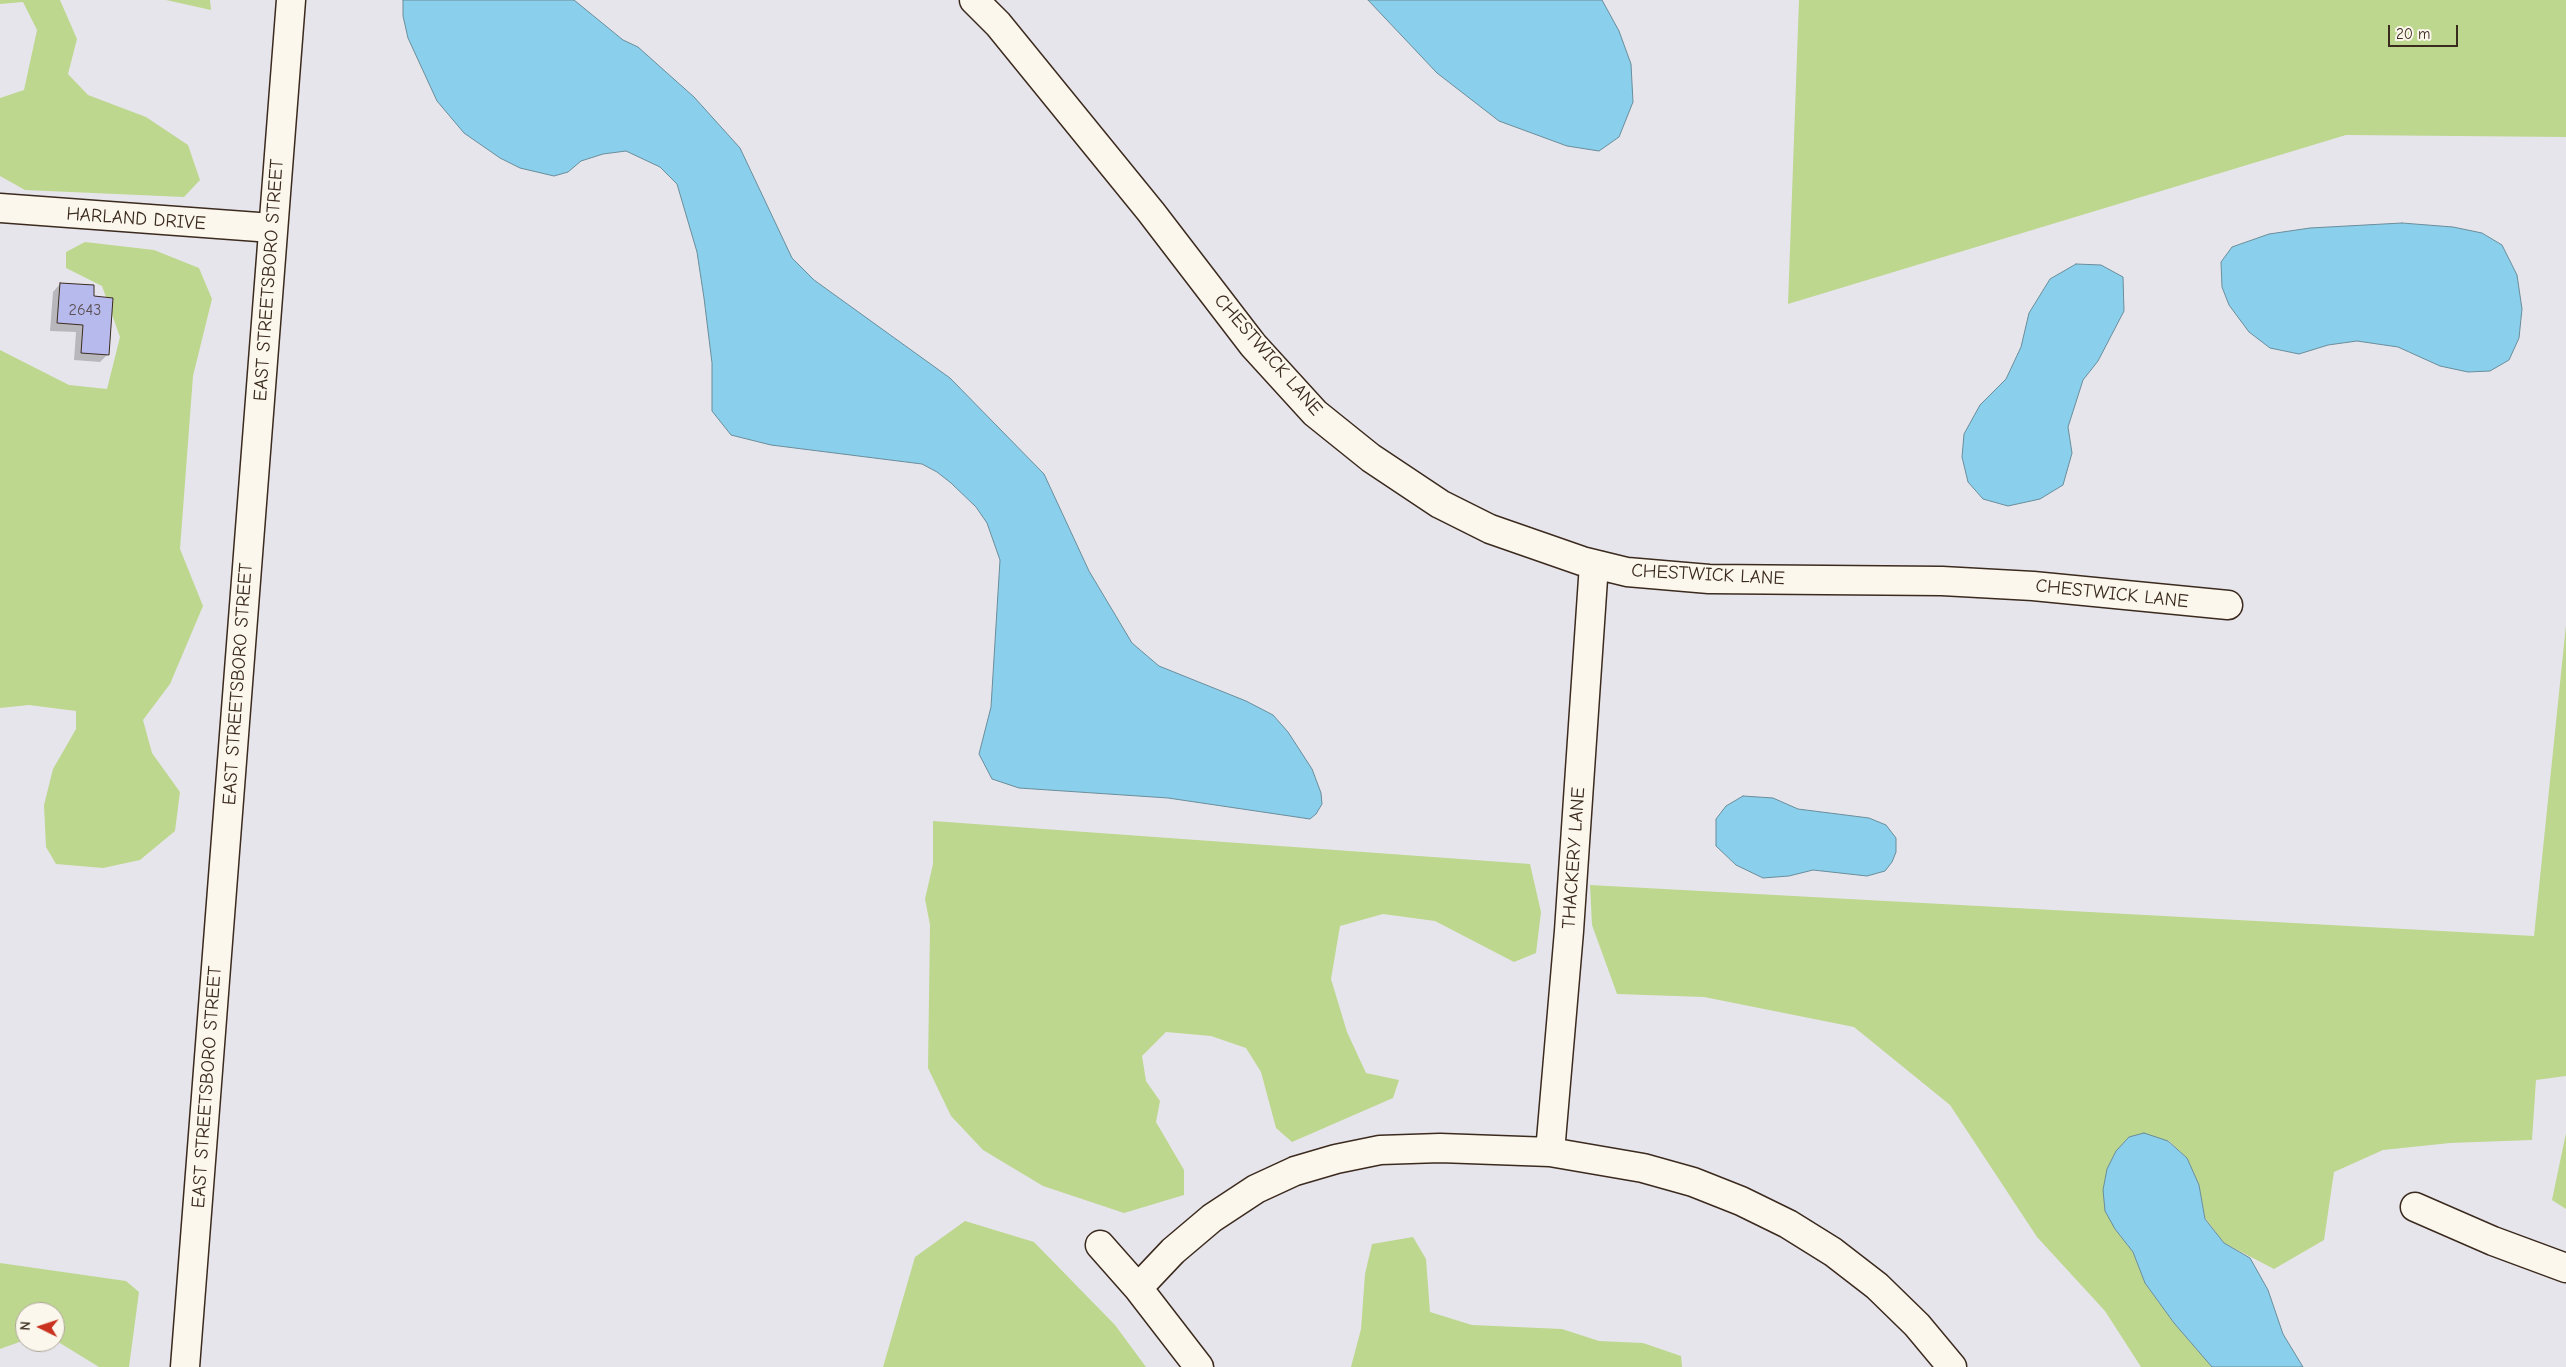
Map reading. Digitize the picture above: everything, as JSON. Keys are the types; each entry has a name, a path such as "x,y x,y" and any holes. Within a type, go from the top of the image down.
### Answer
{"street":[{"name":"EAST STREETSBORO STREET","path":"185,1367 291,0"},
{"name":"CHESTWICK LANE","path":"974,0 998,24 1150,212 1253,345 1315,413 1371,458 1440,504 1490,529 1594,564 1627,572 1709,579 1942,581 2064,588 2228,605"},
{"name":"HARLAND DRIVE","path":"0,208 272,228"},
{"name":"THACKERY LANE","path":"1550,1152 1569,931 1594,564"},
{"path":"1138,1288 1173,1251 1212,1218 1256,1190 1295,1171 1336,1158 1380,1150 1440,1148 1550,1152 1642,1168 1693,1182 1741,1201 1788,1224 1833,1252 1877,1286 1917,1325 1952,1367"},
{"path":"2415,1207 2493,1241 2566,1268"},
{"path":"1100,1245 1138,1288 1199,1367"}],"green space":[{"path":"0,0 60,0 77,39 68,74 88,95 146,117 188,145 200,180 184,197 25,190 0,176 0,98 24,90 37,30 23,2 0,4"},
{"path":"166,0 210,0 211,10"},
{"path":"1799,0 2566,0 2566,137 2346,135 1788,304"},
{"path":"85,242 154,250 199,268 212,299 193,376 180,549 203,606 170,684 143,720 152,753 180,792 175,831 140,860 103,868 56,864 46,847 44,805 53,769 76,729 76,711 29,705 0,708 0,350 69,385 107,389 120,337 102,286 66,268 66,252"},
{"path":"2566,625 2566,1076 2536,1080 2532,1140 2450,1143 2383,1150 2334,1172 2324,1240 2274,1269 2224,1243 2205,1218 2199,1185 2187,1158 2168,1140 2115,1229 2133,1252 2145,1283 2174,1323 2212,1367 2141,1367 2105,1311 2037,1237 1950,1105 1854,1027 1704,997 1617,994 1592,925 1590,885 2534,936"},
{"path":"933,821 1530,864 1541,912 1536,953 1514,962 1435,921 1383,914 1340,926 1331,979 1347,1032 1366,1073 1399,1080 1393,1098 1292,1142 1276,1128 1261,1072 1246,1048 1211,1036 1166,1032 1142,1056 1146,1081 1160,1101 1156,1122 1184,1170 1184,1195 1124,1213 1043,1186 983,1150 951,1116 928,1068 930,925 925,899 933,864"},
{"path":"2566,1133 2566,1209 2552,1200"},
{"path":"965,1221 1034,1242 1115,1325 1146,1367 883,1367 915,1257"},
{"path":"1413,1237 1426,1259 1430,1312 1472,1325 1562,1329 1599,1341 1643,1343 1681,1356 1682,1367 1351,1367 1361,1329 1365,1274 1372,1244"},
{"path":"0,1263 126,1281 139,1292 129,1367 99,1367 65,1346 65,1302 15,1302 15,1344 0,1349"}],"water":[{"path":"403,0 574,0 623,40 638,47 694,97 740,148 792,258 814,280 950,378 1044,474 1089,571 1132,643 1159,666 1246,701 1273,715 1288,732 1312,769 1321,793 1322,804 1316,814 1310,819 1168,798 1019,788 992,779 979,754 991,707 1000,560 987,523 976,507 951,483 937,472 922,464 771,445 731,435 712,411 712,363 697,252 677,184 660,167 626,151 603,154 581,161 568,172 554,176 520,168 500,158 464,133 437,101 408,38 403,16"},
{"path":"1368,0 1602,0 1619,31 1631,64 1633,102 1619,137 1599,151 1567,146 1499,121 1437,73"},
{"path":"2402,223 2453,227 2482,233 2502,245 2517,275 2522,309 2519,338 2509,360 2490,371 2468,372 2440,366 2398,347 2357,341 2328,345 2299,354 2270,348 2249,332 2229,305 2222,287 2221,262 2232,247 2269,234 2310,228"},
{"path":"2076,264 2101,265 2123,277 2124,311 2098,361 2083,380 2068,427 2072,453 2063,485 2040,499 2008,506 1983,499 1968,482 1962,457 1964,434 1980,405 2006,379 2021,347 2029,313 2050,279"},
{"path":"1743,796 1773,798 1798,809 1869,818 1886,825 1896,838 1896,852 1892,862 1885,871 1867,876 1813,870 1789,876 1763,878 1736,865 1716,846 1716,819 1726,806"},
{"path":"2144,1133 2168,1141 2187,1158 2199,1185 2205,1219 2224,1243 2250,1258 2268,1290 2283,1334 2303,1367 2212,1367 2174,1323 2145,1283 2133,1252 2115,1229 2105,1211 2103,1190 2107,1169 2116,1151 2129,1137"}],"building":[{"path":"60,283 94,285 94,296 113,298 109,355 81,353 83,325 57,323"}]}
